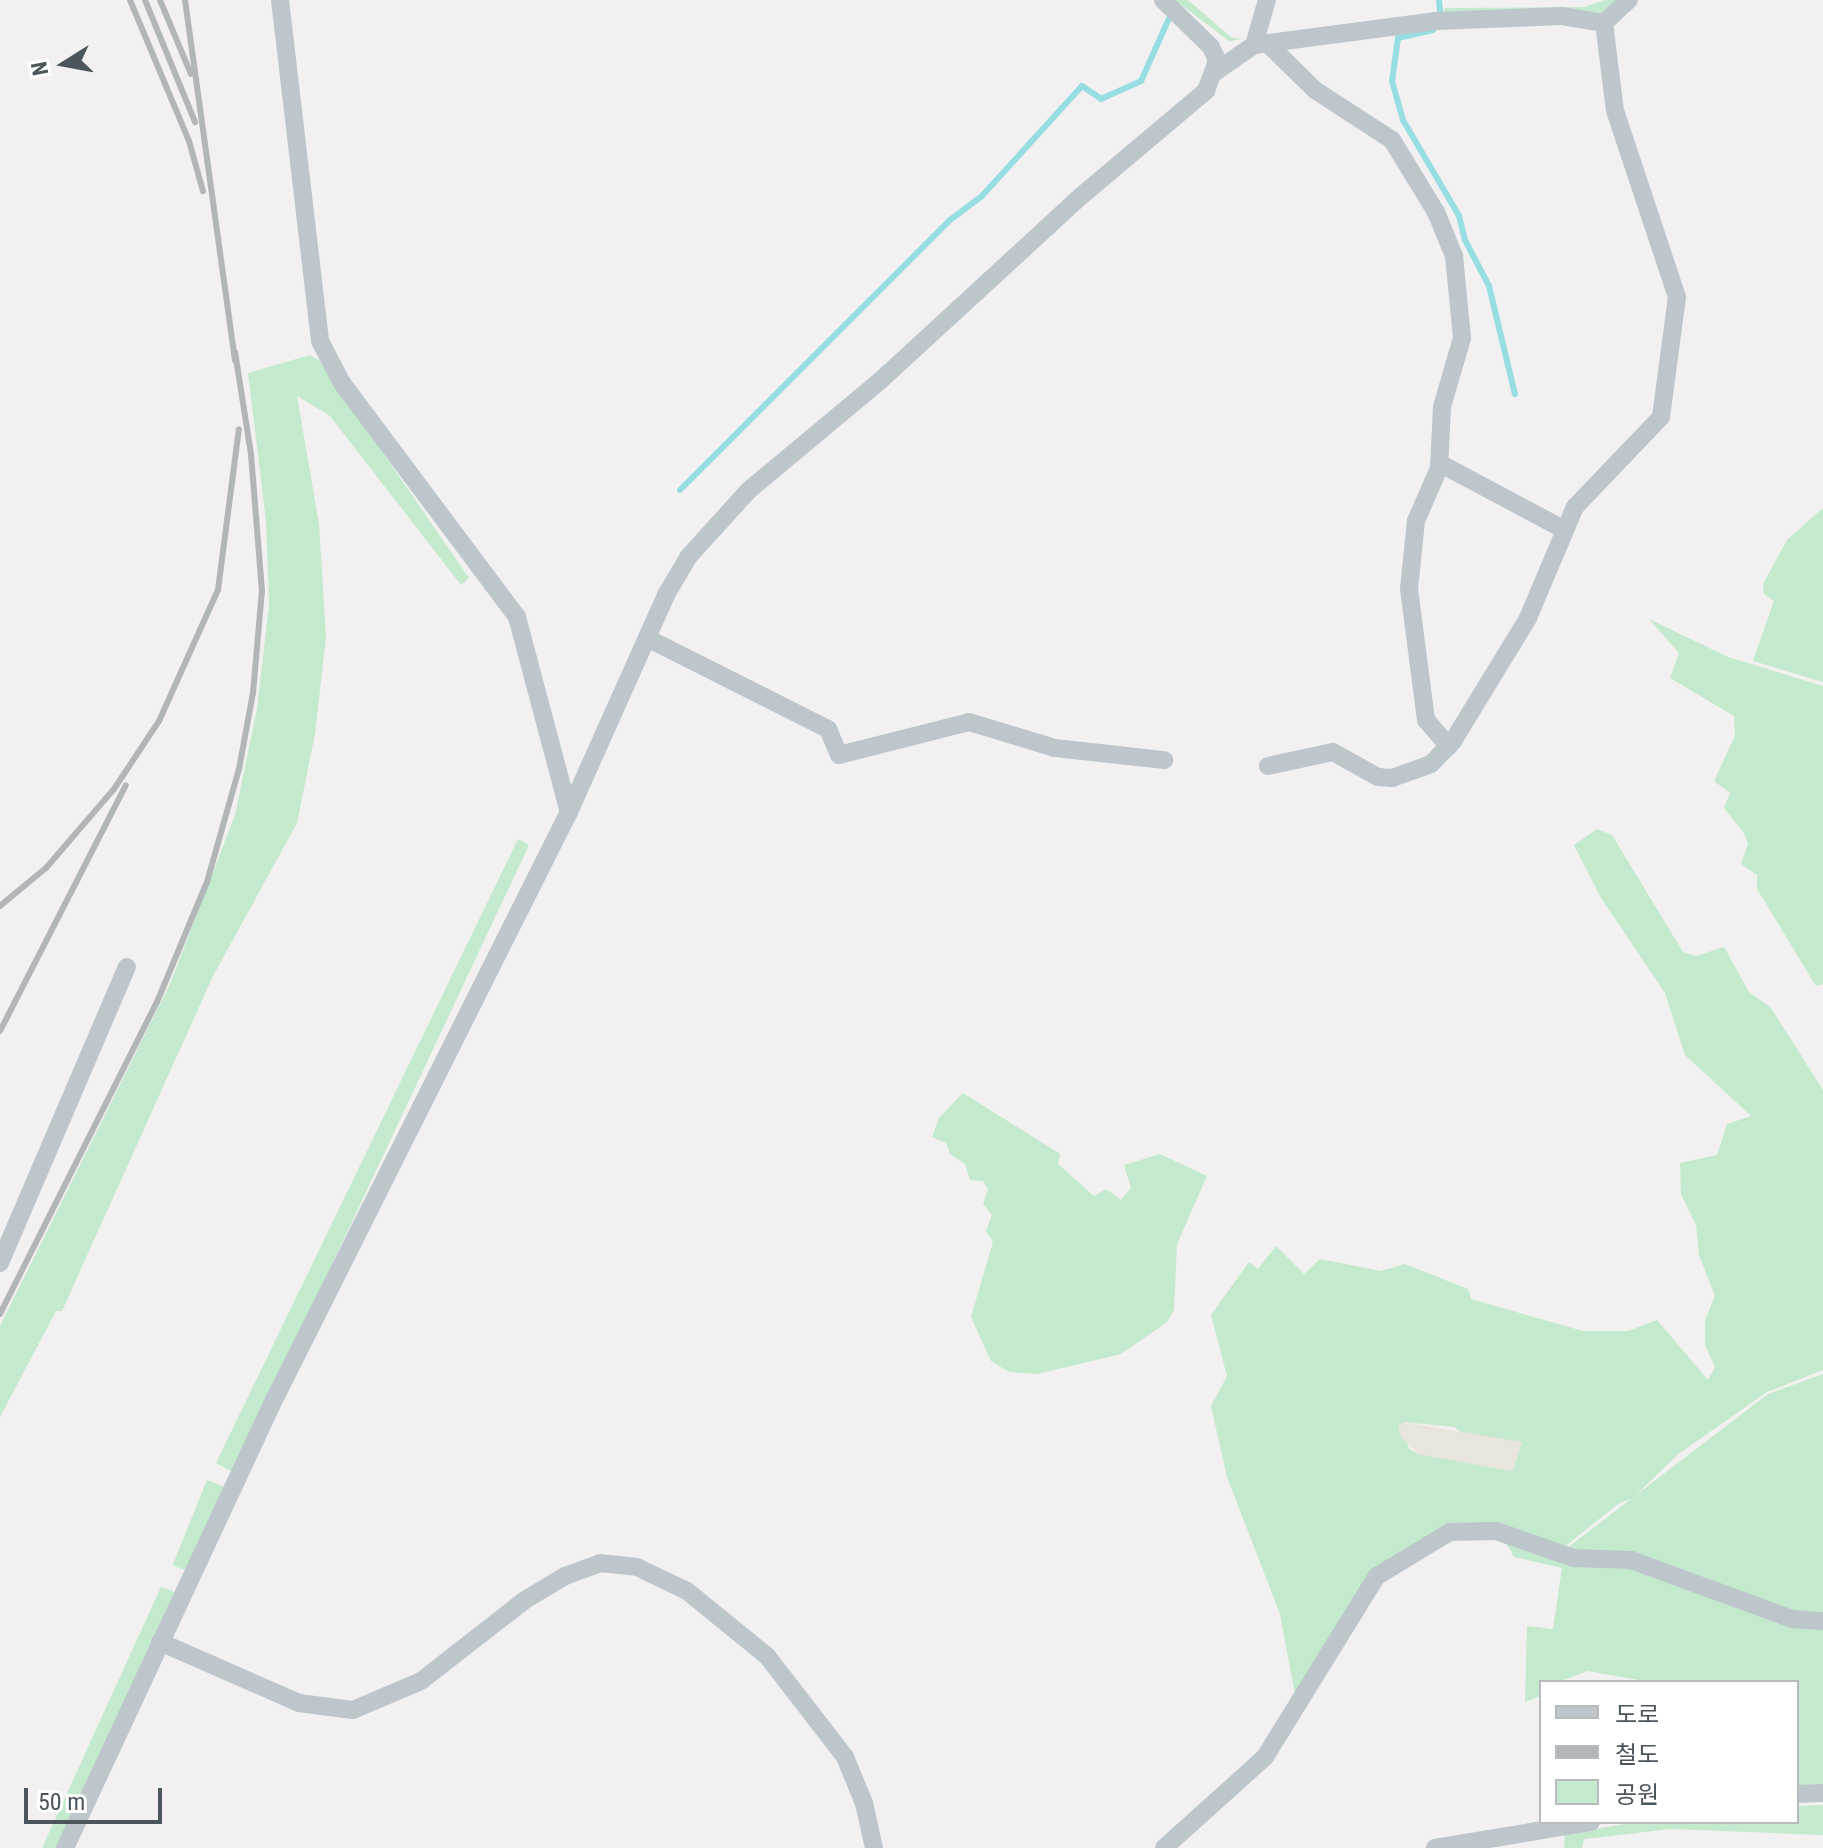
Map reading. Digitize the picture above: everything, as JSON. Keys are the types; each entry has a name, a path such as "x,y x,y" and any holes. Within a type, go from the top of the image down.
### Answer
{"street":[{"path":"280,0 320,341 342,383 517,617 569,812"},
{"path":"1163,0 1211,47 1215,72"},
{"path":"1261,45 1267,0"},
{"path":"1604,23 1629,0"},
{"path":"65,1848 160,1642 427,1086 569,812 647,638 689,556 729,509 1188,108 1206,91 1215,72 1261,45 1436,21 1562,16 1604,23"},
{"path":"1268,766 1333,752 1378,777 1392,778 1419,772 1449,746 1528,618 1563,529 1575,507 1661,417 1677,297 1615,111 1604,23"},
{"path":"1261,45 1315,90 1392,140 1447,234 1463,320 1442,407 1439,463 1416,521 1409,589 1426,720 1449,746"},
{"path":"1439,463 1563,529"},
{"path":"647,638 828,729 839,755 946,723 969,722 1055,748 1164,760"},
{"path":"0,1263 127,967"},
{"path":"1164,1848 1265,1757 1377,1576 1450,1532 1496,1531 1574,1558 1631,1560 1792,1619 1823,1621"},
{"path":"160,1642 299,1703 321,1710 353,1710 421,1681 525,1600 565,1576 600,1563 637,1567 687,1591 767,1656 845,1757 864,1803 874,1848"},
{"path":"1799,1794 1823,1793"},
{"path":"1435,1848 1579,1824"}],"green space":[{"path":"1175,0 1188,0 1232,38 1243,39 1229,41"},
{"path":"1605,0 1624,0 1606,15 1444,14 1444,8 1584,7"},
{"path":"310,355 319,360 469,578 461,585 330,416 297,396 319,524 326,637 315,734 297,823 213,976 62,1311 56,1311 0,1417 0,1326 170,984 235,815 257,709 269,605 266,521 248,373"},
{"path":"1823,508 1823,682 1753,661 1774,601 1764,594 1763,584 1787,540"},
{"path":"1649,619 1728,657 1823,686 1823,984 1816,986 1757,889 1757,875 1741,864 1748,844 1744,833 1724,808 1730,793 1714,781 1735,736 1734,716 1670,678 1679,653"},
{"path":"1597,829 1612,835 1683,952 1696,956 1724,947 1749,992 1771,1008 1823,1090 1823,1370 1767,1392 1677,1455 1633,1498 1618,1504 1567,1545 1555,1549 1496,1528 1393,1558 1296,1700 1280,1614 1227,1477 1211,1406 1227,1376 1211,1315 1249,1262 1258,1269 1276,1246 1304,1274 1320,1259 1381,1271 1405,1264 1468,1289 1471,1299 1583,1331 1628,1331 1657,1320 1708,1380 1715,1367 1705,1345 1705,1320 1715,1296 1699,1255 1696,1225 1681,1194 1680,1163 1717,1155 1727,1124 1751,1116 1685,1055 1665,993 1601,898 1574,845","holes":["1404,1422 1454,1427 1513,1471 1418,1454 1409,1449"]},
{"path":"518,839 529,845 234,1473 216,1463"},
{"path":"963,1093 1060,1154 1058,1164 1094,1196 1106,1189 1121,1200 1131,1188 1124,1165 1160,1154 1207,1176 1177,1244 1174,1310 1167,1322 1121,1354 1037,1374 1009,1372 991,1361 971,1317 993,1242 986,1231 992,1215 983,1204 988,1189 983,1181 970,1180 965,1164 950,1154 946,1143 932,1137 939,1118"},
{"path":"1823,1374 1823,1618 1802,1618 1757,1598 1563,1551 1768,1394"},
{"path":"207,1480 227,1488 193,1574 173,1565"},
{"path":"1504,1540 1620,1564 1823,1625 1823,1788 1799,1789 1799,1680 1639,1680 1587,1671 1564,1680 1539,1680 1539,1697 1525,1702 1527,1626 1553,1629 1562,1568 1514,1557"},
{"path":"161,1587 177,1593 57,1848 42,1848"},
{"path":"1823,1805 1823,1835 1671,1829 1584,1839 1582,1848 1564,1848 1565,1834 1626,1824 1799,1824 1799,1806"}],"sand":[{"path":"1404,1422 1522,1442 1513,1471 1418,1454 1401,1437 1398,1426"}],"waterway":[{"path":"1439,0 1440,12"},
{"path":"680,490 950,220 981,197 1082,86 1101,99 1141,81 1171,14"},
{"path":"1433,30 1398,38 1392,81 1403,120 1459,216 1465,240 1489,286 1515,394"}],"railway":[{"path":"130,0 189,141 203,191"},
{"path":"145,0 195,122"},
{"path":"160,0 191,74"},
{"path":"185,0 235,361"},
{"path":"0,1314 157,1002 207,882 239,769 253,693 262,591 251,454 235,352"},
{"path":"0,906 46,868 114,789 159,721 218,590 239,429"},
{"path":"0,1031 126,785"}]}
